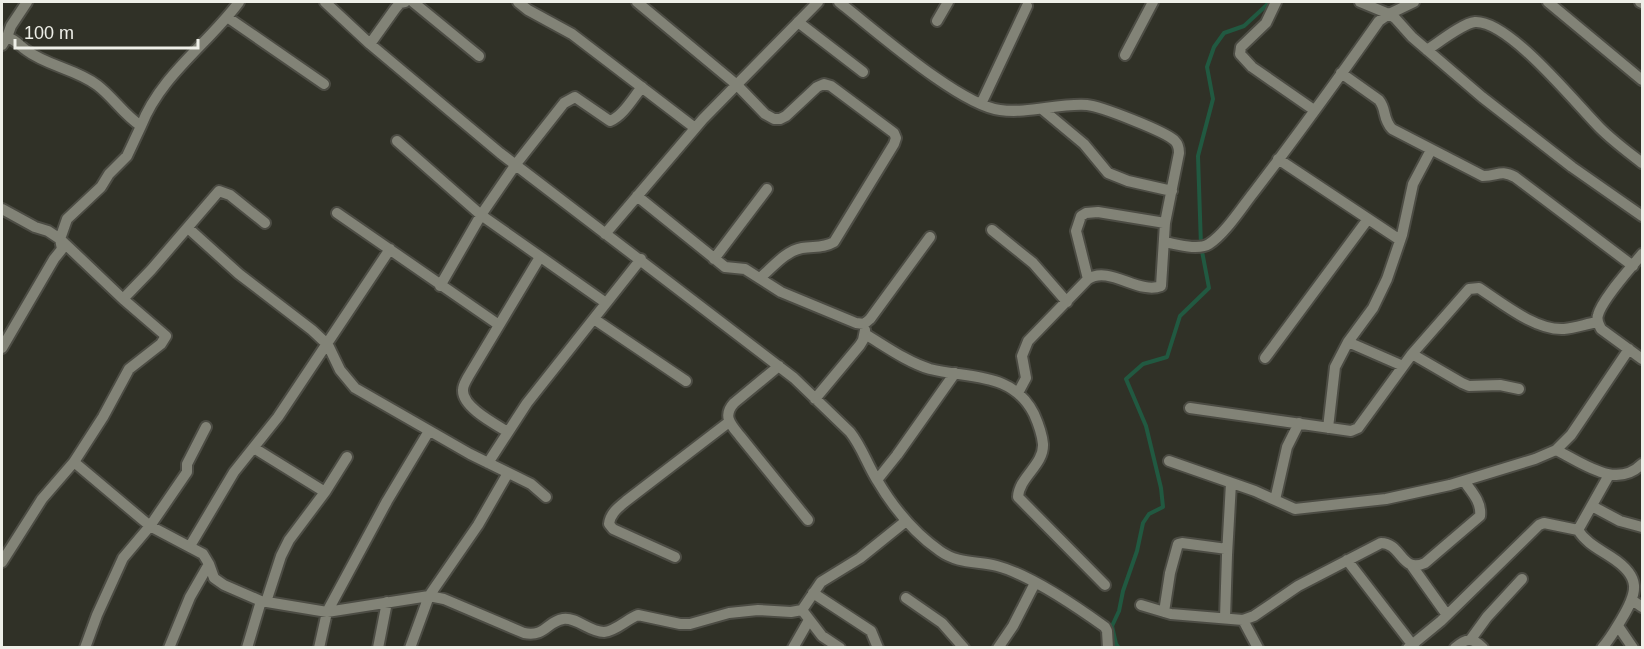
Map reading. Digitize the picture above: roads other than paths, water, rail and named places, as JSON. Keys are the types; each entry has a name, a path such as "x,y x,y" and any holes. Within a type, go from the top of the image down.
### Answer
{"street":[{"path":"4,41 27,2"},
{"path":"2,348 62,249 60,239 67,219 101,188 109,174 127,156 147,111 166,84 239,2"},
{"path":"325,2 370,44 516,164 604,234 779,366 857,441 877,480 906,521 940,551 964,562 997,566 1035,583 1105,627 1108,648"},
{"path":"370,44 395,9 400,3 405,2"},
{"path":"413,2 480,56"},
{"path":"518,2 572,34 695,128"},
{"path":"637,2 737,85 765,114 780,119 817,87 824,84 831,86 888,128 896,138 834,242 828,246 794,250 760,279"},
{"path":"604,234 695,128 818,2"},
{"path":"839,2 922,67 968,98 981,104 1000,111 1086,105 1100,108 1169,136 1178,146 1179,153 1165,223 1163,281 1158,287 1098,275 1088,279 1028,341 1022,356 1026,378 1018,393"},
{"path":"937,21 948,2"},
{"path":"1125,55 1153,2"},
{"path":"1276,2 1266,23 1241,47 1240,54 1252,67 1314,110"},
{"path":"1360,2 1395,18 1427,50 1482,97 1572,167 1642,216"},
{"path":"1164,242 1194,247 1206,246 1230,222 1378,21 1414,2"},
{"path":"1548,2 1642,80"},
{"path":"981,104 1027,6"},
{"path":"227,17 324,84"},
{"path":"798,22 863,72"},
{"path":"1427,50 1467,24 1476,22 1491,27 1523,49 1561,85 1600,129 1642,163"},
{"path":"4,41 15,39 25,50 88,79 99,86 131,119 141,126"},
{"path":"1341,74 1379,100 1383,105 1385,122 1392,129 1483,176 1491,176 1500,172 1515,177 1632,266"},
{"path":"440,286 481,215 516,164 564,103 575,97 581,99 610,121 621,113 642,87"},
{"path":"1041,109 1084,144 1108,174 1172,191"},
{"path":"398,141 481,215 606,303"},
{"path":"1328,428 1335,367 1348,342 1373,309 1387,279 1400,240 1413,184 1431,150"},
{"path":"1278,159 1400,240"},
{"path":"714,259 767,189"},
{"path":"123,299 219,191 231,195 265,223"},
{"path":"637,196 725,267 745,269 781,292 856,323 927,368 993,380 1018,393 1028,402 1037,421 1043,443 1039,461 1021,486 1018,497 1105,585"},
{"path":"2,209 60,239 166,336 161,344 129,369 103,417 74,462 42,499 2,562"},
{"path":"1088,279 1076,231 1081,216 1098,212 1165,223"},
{"path":"337,213 499,325"},
{"path":"1265,358 1368,219"},
{"path":"188,228 239,274 328,345 340,370 355,388 429,431 531,484 546,497"},
{"path":"992,230 1033,263 1068,302"},
{"path":"815,399 860,345 870,319 930,237"},
{"path":"190,546 234,472 278,417 390,249"},
{"path":"1642,254 1603,305 1597,322 1601,329 1642,359"},
{"path":"508,432 473,409 465,400 463,392 468,377 540,257"},
{"path":"488,463 527,403 641,260"},
{"path":"1190,408 1351,431 1358,428 1412,354 1469,289 1479,288 1531,321 1545,327 1565,329 1597,322"},
{"path":"594,318 686,381"},
{"path":"1348,342 1403,366"},
{"path":"1169,460 1295,509 1386,499 1464,481 1556,450 1571,435 1629,349"},
{"path":"1412,354 1462,384 1519,389"},
{"path":"779,366 729,409 727,414 729,422 808,520"},
{"path":"877,480 955,373"},
{"path":"675,557 613,529 609,524 609,518 626,501 729,422"},
{"path":"1275,500 1287,447 1299,423"},
{"path":"85,648 123,558 150,526 187,472 187,464 206,427"},
{"path":"319,648 327,612 387,501 429,431"},
{"path":"254,448 325,492"},
{"path":"1556,450 1609,476 1628,475 1642,464"},
{"path":"247,648 289,540 325,492 347,457"},
{"path":"74,462 150,526 202,554 214,578 224,585 264,601 327,612 429,596 444,599 524,633 534,635 543,632 560,620 567,619 604,632 638,615 690,624 729,612 802,610 821,582 860,558 906,521"},
{"path":"410,648 429,596 478,525 508,473"},
{"path":"1578,530 1609,476"},
{"path":"1412,566 1425,563 1480,516 1481,511 1477,499 1464,481"},
{"path":"1225,618 1232,483"},
{"path":"1592,506 1620,521 1642,527"},
{"path":"1347,560 1411,646 1447,615 1539,525 1544,523 1578,530 1593,546 1612,557 1627,570 1635,585 1635,595 1618,626 1602,648"},
{"path":"1141,605 1187,616 1243,620 1254,616 1298,586 1381,543 1386,543 1412,566 1447,615"},
{"path":"1164,612 1170,573 1178,544 1227,549"},
{"path":"169,648 190,597 209,564"},
{"path":"1472,639 1487,617 1522,579"},
{"path":"998,648 1035,583"},
{"path":"813,592 871,631 878,648"},
{"path":"906,598 942,623 964,648"},
{"path":"1632,600 1642,607"},
{"path":"378,648 387,602"},
{"path":"802,610 822,636 840,648"},
{"path":"793,648 808,620"},
{"path":"1243,620 1258,648"},
{"path":"1618,626 1633,648"},
{"path":"1455,648 1466,639 1472,639 1483,648"}],"waterway":[{"path":"1119,648 1112,626 1119,611 1143,523 1149,514 1163,507 1161,488 1146,426 1126,379 1143,364 1167,357 1180,316 1209,288 1201,246 1198,156 1213,99 1207,67 1214,47 1224,33 1244,26 1270,2"}]}
